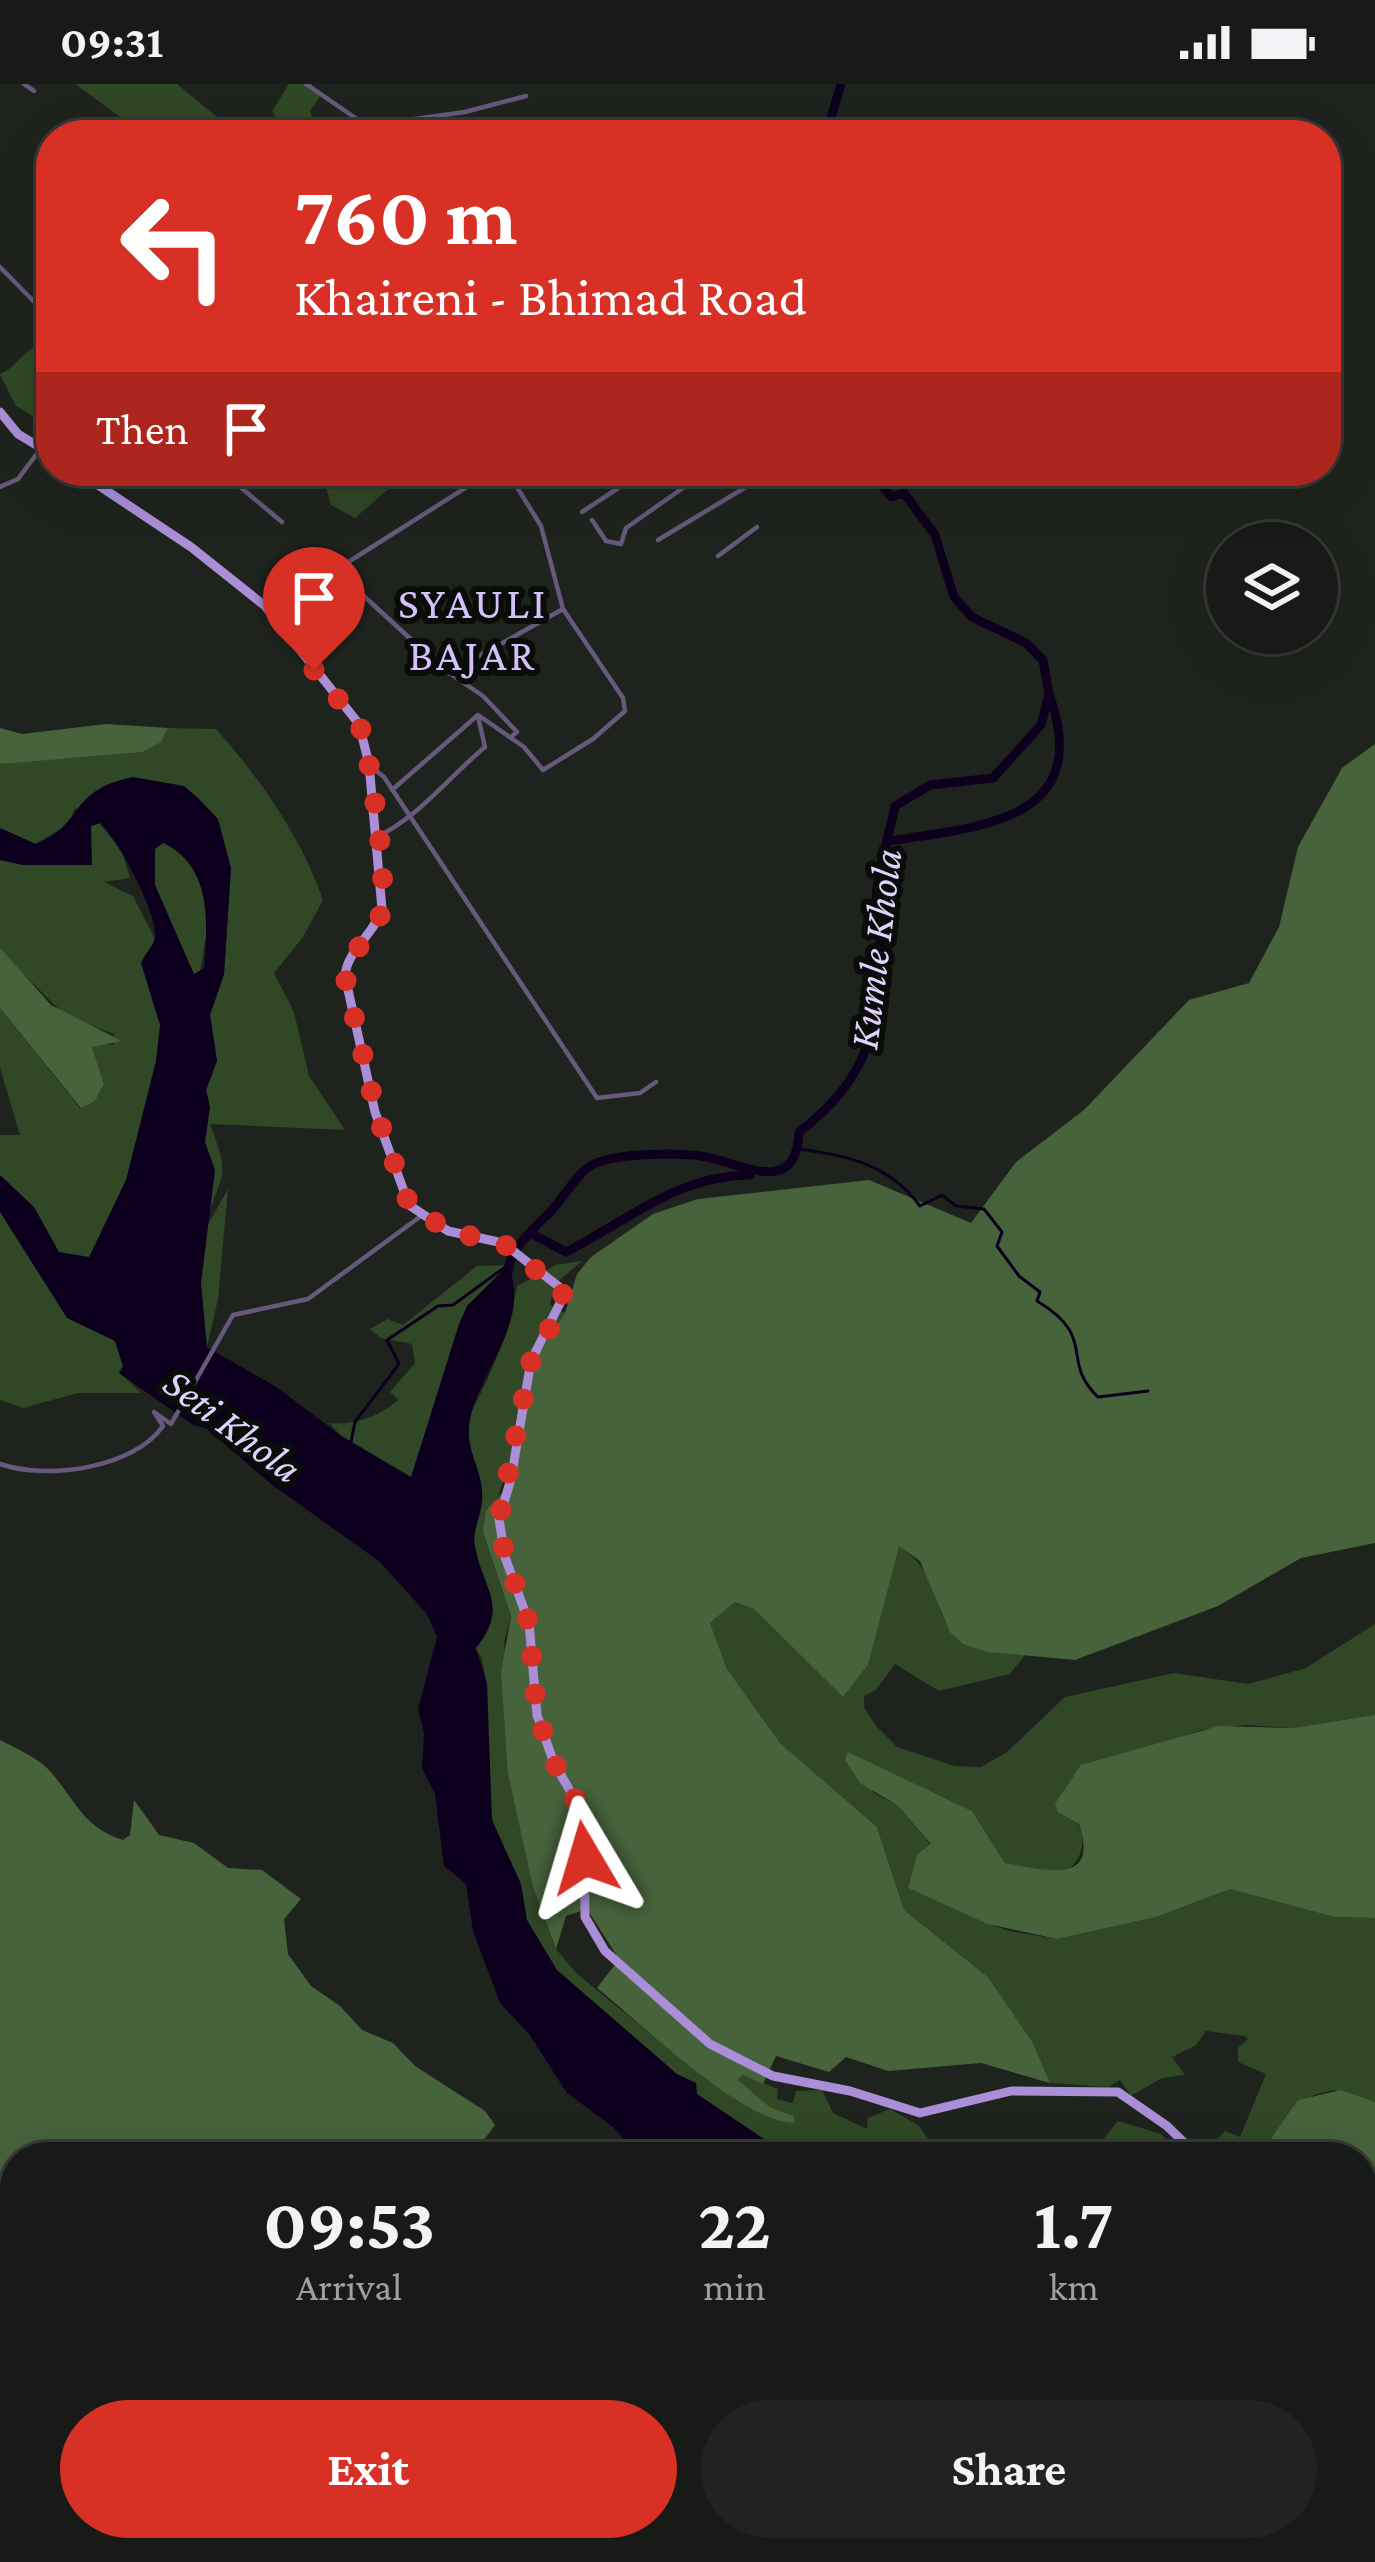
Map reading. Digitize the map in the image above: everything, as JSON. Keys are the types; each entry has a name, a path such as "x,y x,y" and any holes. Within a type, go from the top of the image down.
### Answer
{"main road":[{"path":"0,412 11,428 36,445"},
{"path":"100,486 191,547 265,606 359,724 369,764 382,909 370,935 346,963 345,976 382,1135 409,1204 422,1216 448,1231 503,1243 558,1286 562,1304 531,1361 499,1519 505,1556 529,1623 537,1715 554,1762 584,1815 585,1917 605,1951 710,2044 773,2076 850,2091 920,2113 1011,2091 1118,2092 1184,2142"}],"street":[{"path":"24,84 34,92"},
{"path":"306,84 360,119"},
{"path":"407,120 465,112 526,96"},
{"path":"0,267 36,304"},
{"path":"0,487 18,479 36,462"},
{"path":"239,486 282,522"},
{"path":"468,486 331,573 353,586 449,673 483,696 517,732 511,737"},
{"path":"478,716 511,737 543,770 593,739 625,711 622,698 563,609 541,526 516,486"},
{"path":"582,512 621,486"},
{"path":"592,520 606,542 622,544 626,527 685,486"},
{"path":"658,540 748,486"},
{"path":"718,556 757,527"},
{"path":"449,673 563,609"},
{"path":"392,790 478,716"},
{"path":"376,837 409,818 465,760 484,747 478,716"},
{"path":"369,764 392,790 597,1098 640,1094 656,1082"},
{"path":"0,1464 34,1473 88,1468 161,1431 163,1423 155,1412 168,1426 225,1323 238,1312 268,1310 308,1298 422,1216"}],"green space":[{"path":"75,84 177,84 221,120 124,120"},
{"path":"289,84 311,84 320,97 310,111 313,120 271,120"},
{"path":"33,347 36,418 16,406 0,374"},
{"path":"326,486 392,486 355,518 331,505"},
{"path":"106,724 168,728 161,742 142,752 0,764 0,728 22,734"},
{"path":"168,728 216,729 278,809 314,877 323,900 303,937 274,973 294,1012 309,1076 345,1130 210,1124 222,1172 206,1219 203,1144 210,1107 206,1090 217,1060 210,1015 224,974 231,868 75,808 68,825 35,844 0,828 0,764 161,742"},
{"path":"1375,744 1375,1543 1301,1558 1218,1606 1075,1660 988,1652 963,1644 950,1632 920,1561 899,1546 868,1665 843,1697 754,1609 735,1602 710,1623 727,1669 780,1743 877,1827 904,1910 988,1977 1033,2043 1050,2083 981,2063 888,2071 846,2057 829,2072 776,2056 763,2084 743,2075 738,2080 771,2108 794,2116 794,2123 772,2118 720,2089 597,1988 619,1959 587,1909 566,1916 556,1949 533,1887 508,1773 501,1673 511,1616 483,1532 486,1511 503,1492 538,1355 565,1313 577,1274 591,1257 653,1214 698,1199 869,1180 971,1223 1016,1162 1084,1110 1189,1000 1249,983 1279,927 1298,847 1342,768"},
{"path":"118,803 198,832 208,923 200,972 193,975"},
{"path":"99,823 122,851 130,878 104,882 133,896 172,972 155,1108 89,1283 90,1296 0,1183 0,1135 20,1135 0,1068 0,1008 80,1108 95,1101 104,1084 92,1047 99,1042 113,1045 114,1034 65,1015 0,948 0,860 24,865 91,865 91,826"},
{"path":"0,948 51,1005 122,1041 92,1047 104,1084 95,1101 81,1108 0,1008"},
{"path":"228,1189 218,1299 207,1347 275,1386 230,1370 159,1311"},
{"path":"0,1205 115,1341 123,1367 120,1373 141,1393 78,1393 23,1408 0,1400"},
{"path":"582,1261 554,1285 550,1305 565,1313 539,1365 483,1532 511,1616 504,1642 523,1830 533,1887 556,1949 576,1973 708,2081 771,2108 738,2080 743,2075 778,2089 777,2099 793,2103 796,2091 822,2090 833,2113 867,2129 868,2118 890,2109 918,2125 930,2142 709,2142 596,2060 508,1894 488,1799 487,1684 481,1656 466,1636 429,1475 484,1386 504,1338 517,1286 556,1265"},
{"path":"508,1265 419,1486 340,1435 330,1423 357,1421 391,1406 398,1400 390,1392 415,1363 412,1344 381,1338 370,1329 388,1319 403,1325 477,1266"},
{"path":"898,1545 919,1563 950,1629 988,1649 1025,1655 1010,1674 939,1691 895,1664 876,1690 864,1696 864,1707 876,1726 897,1747 955,1766 981,1767 1007,1752 1065,1697 1174,1673 1248,1684 1306,1668 1375,1624 1375,1715 1292,1728 1246,1725 1201,1730 1177,1739 1074,1817 1082,1846 1067,1871 1049,1873 1005,1863 972,1811 849,1753 874,1793 897,1805 931,1845 917,1854 908,1888 1005,1930 1057,1939 1156,1917 1230,1889 1334,1917 1375,1918 1375,2102 1336,2091 1314,2095 1291,2112 1267,2142 1215,2142 1225,2131 1240,2137 1266,2074 1238,2062 1238,2048 1248,2039 1245,2036 1206,2031 1196,2045 1172,2057 1185,2075 1162,2078 1131,2096 1120,2080 1108,2087 1050,2083 1033,2043 987,1976 904,1910 877,1827 780,1743 727,1669 710,1623 735,1602 754,1609 843,1697 868,1665"},
{"path":"1375,1715 1375,1918 1334,1917 1230,1889 1156,1917 1057,1939 988,1924 908,1888 917,1854 931,1844 897,1805 860,1783 845,1760 848,1752 972,1811 1005,1863 1063,1870 1082,1858 1084,1845 1079,1824 1058,1812 1055,1804 1081,1765 1219,1726 1292,1728"},
{"path":"0,1740 44,1765 89,1820 109,1834 123,1840 130,1835 134,1800 159,1835 194,1843 228,1868 262,1870 301,1899 284,1919 288,1954 311,1986 340,2006 362,2030 393,2043 415,2066 485,2111 495,2125 482,2142 0,2142"},
{"path":"1341,2090 1375,2102 1375,2142 1268,2142 1298,2100"},
{"path":"1118,2121 1161,2134 1167,2142 1101,2142"}],"water":[{"name":"Seti Khola","path":"133,777 184,786 218,819 231,868 224,974 210,1015 217,1061 206,1090 210,1107 205,1142 215,1170 201,1283 207,1347 275,1386 340,1435 411,1477 467,1306 508,1265 513,1283 511,1318 475,1402 469,1432 482,1488 475,1546 493,1609 476,1648 487,1684 492,1820 521,1884 527,1920 557,1970 677,2074 696,2083 697,2094 769,2142 626,2142 567,2093 529,2034 500,2003 473,1931 466,1884 444,1866 435,1794 422,1768 424,1733 418,1709 437,1637 427,1614 380,1562 271,1484 206,1428 193,1425 119,1373 123,1366 115,1341 67,1318 0,1212 0,1175 34,1207 59,1252 89,1257 126,1180 156,1061 160,1025 141,963 153,943 154,926 126,859 107,831 100,823 91,826 92,865 23,865 0,860 0,828 36,844 63,827 97,790","holes":["163,843 191,866 206,914 204,968 194,974 155,885 155,849"]}],"waterway":[{"name":"Kumle Khola","path":"830,120 841,84"},
{"name":"Kumle Khola","path":"508,1272 524,1239 594,1164 666,1154 706,1157 764,1172 788,1165 796,1153 799,1132 822,1113 855,1072 873,1027 880,974 876,898 895,806 930,785 993,778 1041,725 1049,694 1043,660 1026,643 972,617 954,597 935,535 904,493 891,497 883,486"},
{"path":"888,841 992,822 1021,810 1043,793 1056,769 1059,736 1049,694"},
{"path":"799,1149 866,1164 895,1181 920,1206 942,1195 956,1206 984,1209 1002,1232 997,1246 1019,1276 1040,1292 1037,1301 1067,1326 1081,1372 1098,1397 1148,1391"},
{"path":"530,1233 566,1252 676,1191 723,1177 750,1175"},
{"path":"351,1442 355,1422 399,1364 387,1340 438,1306 453,1305 508,1265"}],"district":[{"name":"SYAULI BAJAR","path":"473,629"}],"route":[{"path":"314,670 359,724 365,740 382,909 370,935 349,957 345,976 382,1135 401,1186 413,1210 422,1216 448,1231 503,1243 563,1292 560,1310 531,1361 511,1478 499,1519 505,1556 529,1623 537,1715 554,1762 584,1815 585,1858"}]}
